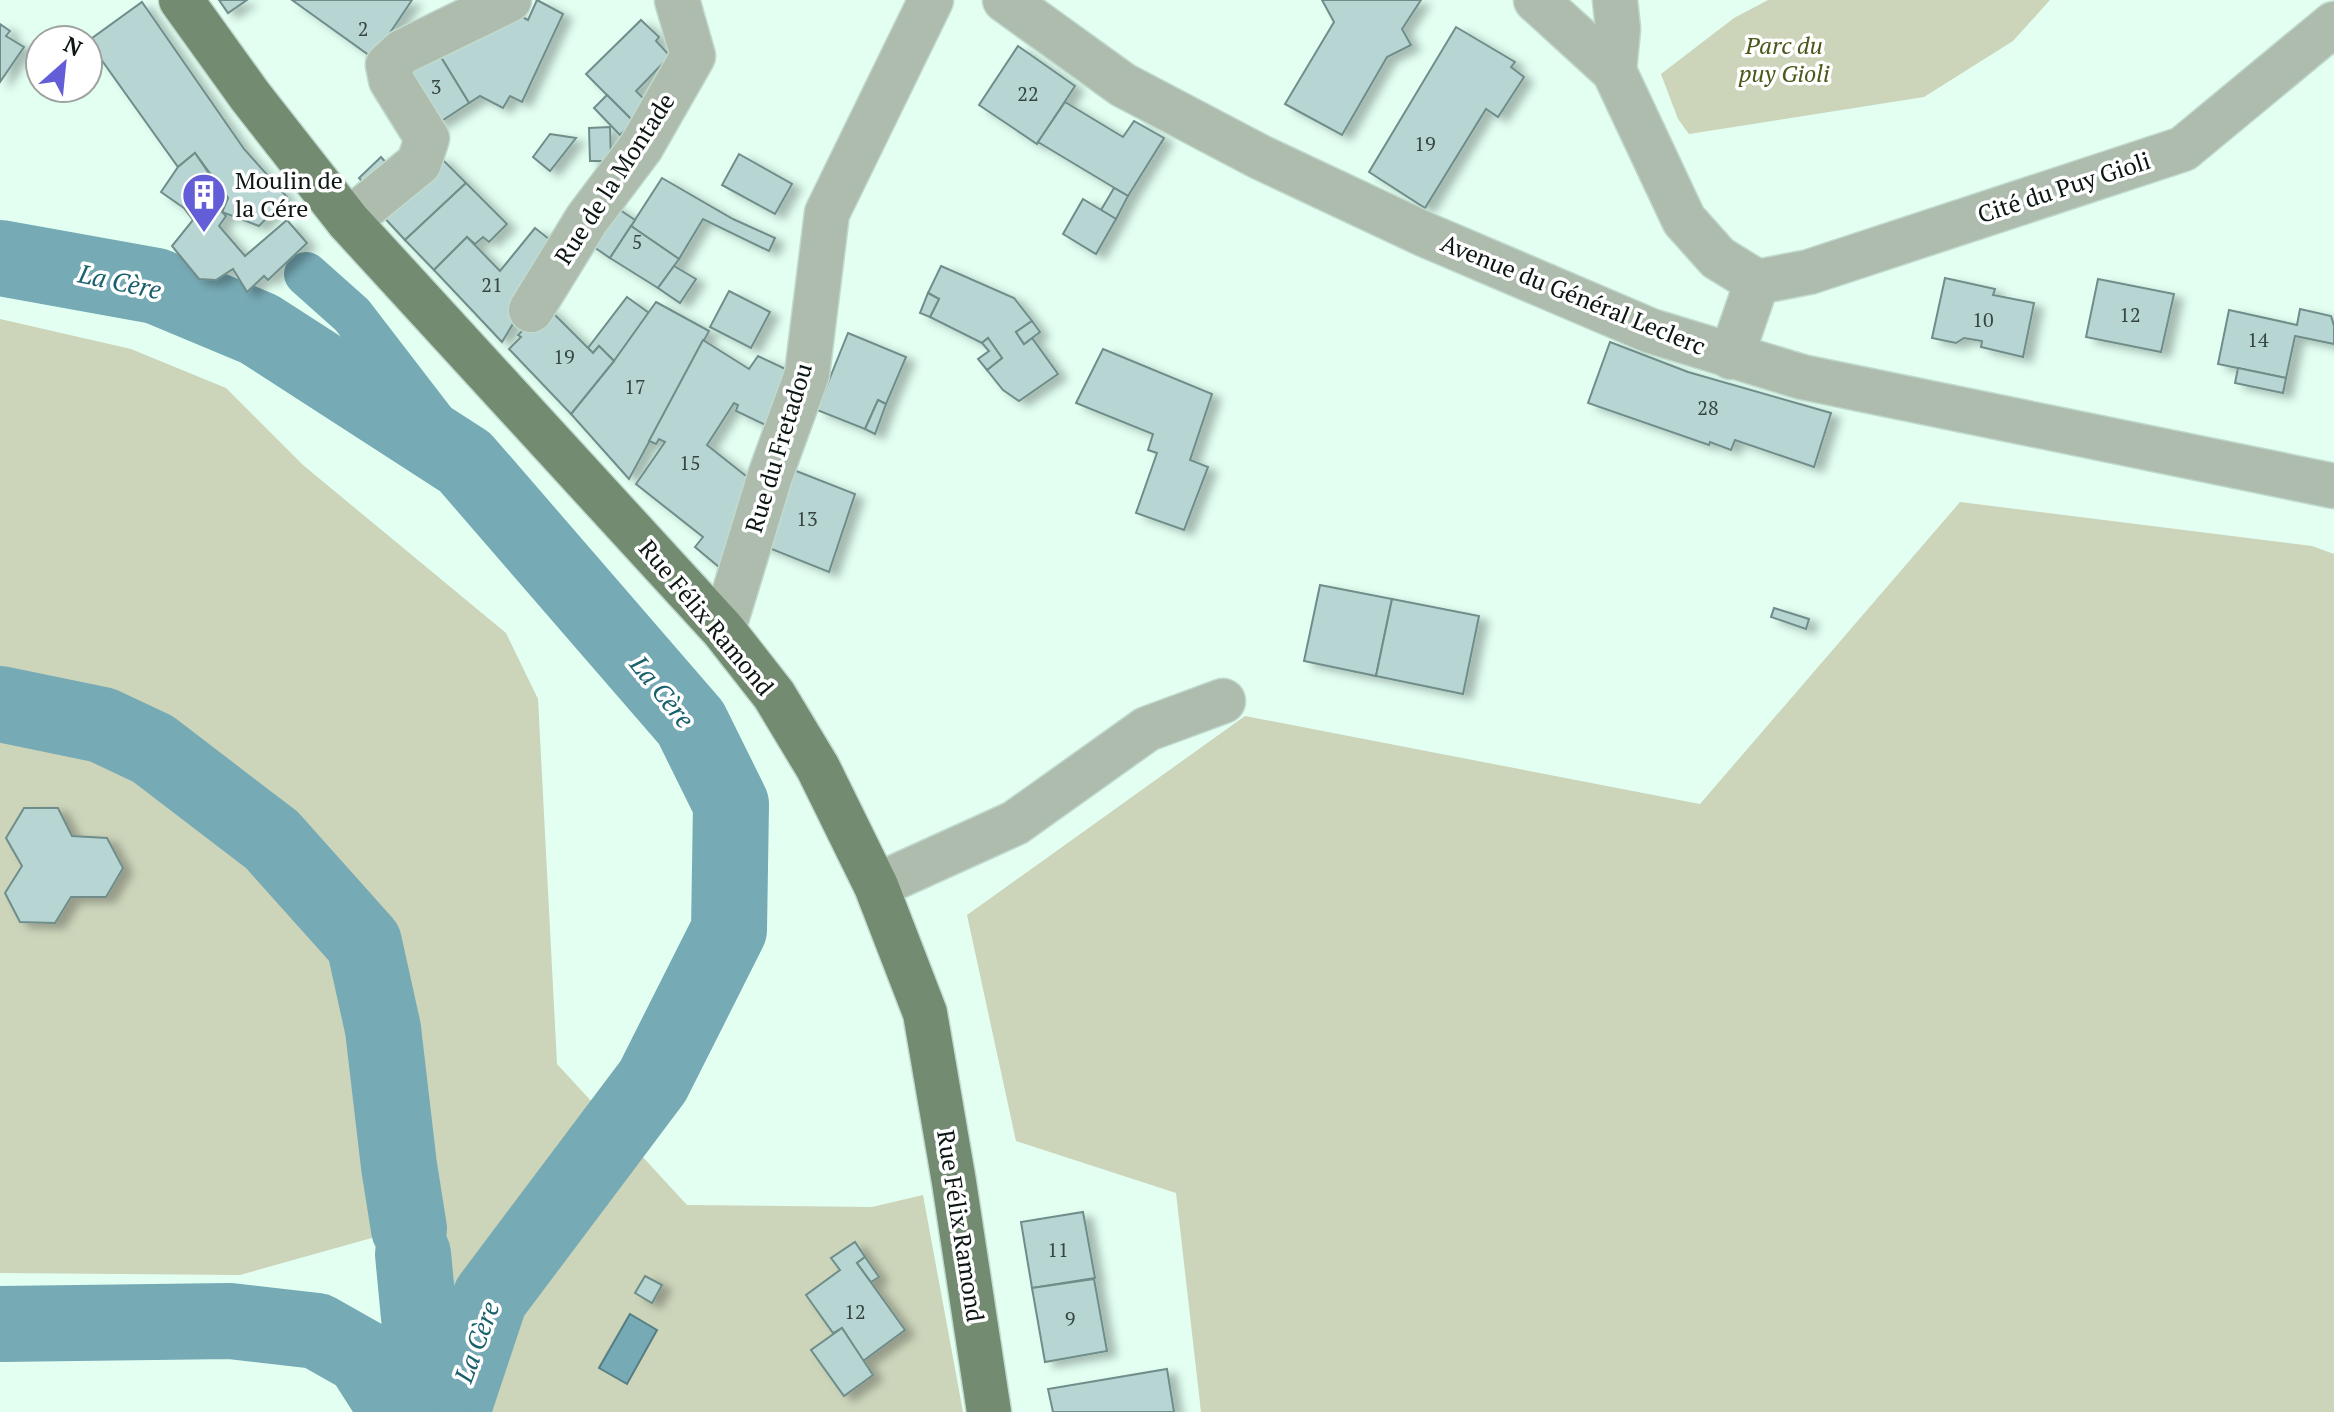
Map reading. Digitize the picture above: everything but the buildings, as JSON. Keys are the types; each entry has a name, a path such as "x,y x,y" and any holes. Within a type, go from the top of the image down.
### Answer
{"main road":[{"name":"Rue Félix Ramond","path":"181,0 250,96 348,221 723,630 774,695 818,768 876,886 925,1013 989,1412"}],"street":[{"path":"348,221 419,163 427,138 391,80 388,65 402,52 509,0"},
{"name":"Rue de la Montade","path":"531,310 587,219 641,147 693,56 677,0"},
{"name":"Rue du Fretadou","path":"723,630 770,476 807,374 827,213 931,0"},
{"name":"Avenue du Général Leclerc","path":"1005,0 1123,85 1260,157 1482,259 1651,331 1802,377 2334,486"},
{"path":"1536,0 1614,71 1684,220 1718,258 1757,282 1731,357"},
{"path":"1614,71 1618,29 1615,0"},
{"name":"Cité du Puy Gioli","path":"1757,282 1809,272 2183,149 2334,24"},
{"path":"876,886 1015,823 1147,729 1223,701"}],"green space":[{"name":"Parc du puy Gioli","path":"1768,0 2050,0 2013,41 1924,97 1689,134 1678,119 1661,74 1734,18"},
{"path":"0,319 131,349 226,388 303,465 506,633 538,699 557,1064 687,1205 872,1207 923,1195 963,1412 487,1412 418,1225 240,1275 0,1273"},
{"path":"1960,502 2312,546 2334,554 2334,1412 1201,1412 1176,1193 1016,1141 967,915 1245,716 1700,804"}],"water":[{"path":"630,1314 657,1330 627,1384 599,1368"}],"waterway":[{"name":"La Cère","path":"0,258 156,286 259,329 465,462 691,723 731,804 729,930 653,1081 490,1298 452,1412"},
{"path":"306,274 352,315 465,462"},
{"name":"La Cère","path":"0,704 102,725 153,749 272,840 364,943 383,1029 409,1229"},
{"name":"La Cère","path":"413,1254 428,1412"},
{"name":"La Cère","path":"0,1324 230,1321 317,1331 363,1357 398,1412"}],"place":[{"name":"Moulin de la Cére","path":"204,234"}]}
